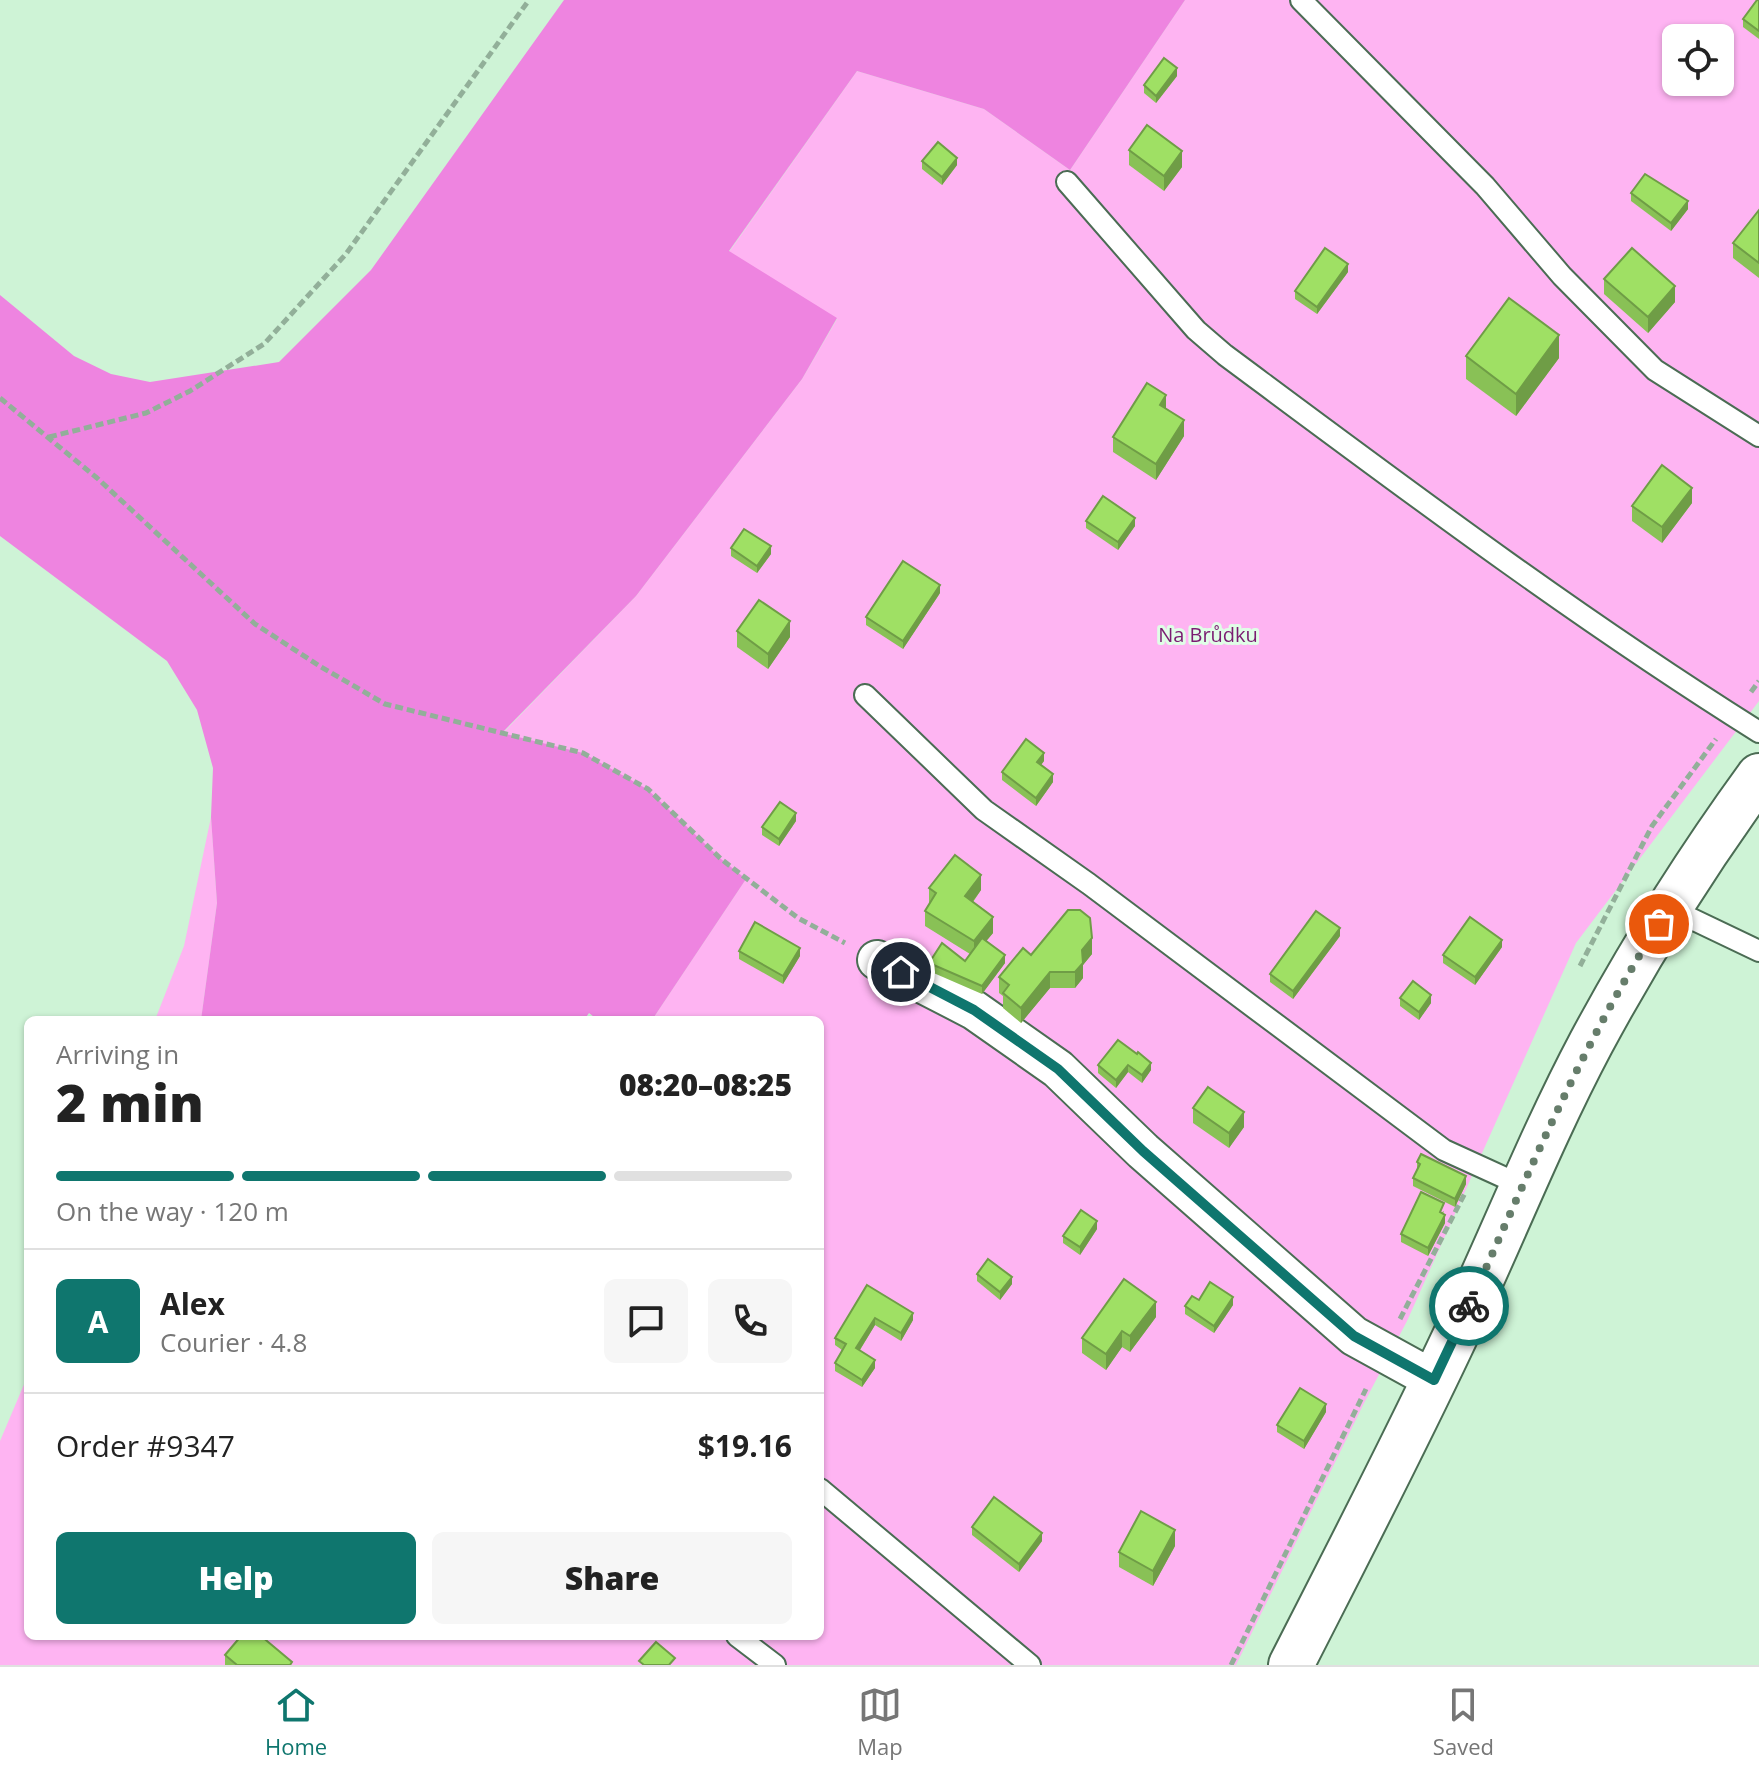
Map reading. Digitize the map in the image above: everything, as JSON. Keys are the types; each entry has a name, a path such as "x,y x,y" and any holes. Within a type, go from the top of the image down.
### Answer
{"main road":[{"path":"1291,1665 1434,1380 1590,1044 1669,908 1715,837 1756,787"}],"street":[{"path":"877,960 974,1010 1058,1069 1143,1151 1354,1336 1434,1380"}],"lane":[{"path":"1301,0 1485,186 1562,276 1655,370 1759,436"},
{"path":"1067,182 1196,330 1225,355 1518,572 1658,668 1759,732"},
{"path":"865,695 984,810 1089,884 1444,1150 1523,1186"},
{"path":"1669,908 1759,951"},
{"path":"824,1492 1030,1665"},
{"path":"742,1640 775,1665"}],"path":[{"path":"48,437 146,413 190,391 264,344 346,254 529,0"},
{"path":"0,398 97,478 255,624 321,667 385,704 583,753 648,789 721,859 798,918 877,960"}],"green space":[{"name":"Na Brůdku","path":"1185,0 1759,0 1759,701 1576,943 1407,1321 1236,1665 0,1665 0,1441 24,1384 24,1640 824,1640 824,1016 655,1016 746,879 583,753 502,734 636,596 802,379 837,319 729,252 857,71 984,109 1070,170"},
{"path":"211,817 217,903 202,1016 157,1016 184,946"}],"shaded area":[{"path":"564,0 1185,0 1070,170 984,109 857,71 729,251 837,318 802,379 636,596 502,733 583,753 647,789 746,879 655,1016 593,1016 589,1013 587,1016 202,1016 217,903 211,817 213,768 197,710 167,661 0,536 0,295 74,356 111,374 150,382 279,362 371,270"}],"building":[{"path":"1759,0 1759,31 1743,19"},
{"path":"1164,58 1177,68 1156,96 1144,85"},
{"path":"1147,125 1182,151 1164,176 1129,150"},
{"path":"938,142 957,158 942,177 922,161"},
{"path":"1645,174 1688,201 1671,223 1631,193"},
{"path":"1759,210 1759,263 1733,243"},
{"path":"1325,248 1348,264 1317,307 1295,291"},
{"path":"1632,248 1675,286 1648,317 1604,279"},
{"path":"1509,298 1559,335 1516,394 1466,356"},
{"path":"1147,383 1166,395 1160,405 1184,420 1156,464 1113,437"},
{"path":"1662,465 1692,488 1662,527 1632,506"},
{"path":"1103,496 1135,518 1118,542 1086,521"},
{"path":"744,529 771,546 757,566 731,548"},
{"path":"903,561 940,585 903,641 866,617"},
{"path":"759,600 790,621 768,654 737,631"},
{"path":"1026,739 1044,753 1037,762 1053,774 1036,798 1002,772"},
{"path":"780,802 796,813 779,839 762,827"},
{"path":"955,855 981,875 965,896 993,917 974,941 925,911 936,893 929,888"},
{"path":"1068,910 1080,910 1090,918 1092,938 1082,950 1083,963 1075,972 1050,972 1021,1008 1003,993 1009,985 999,977 1023,948 1031,955"},
{"path":"1316,911 1340,928 1293,991 1270,974"},
{"path":"1470,917 1502,940 1475,977 1443,955"},
{"path":"755,922 800,948 783,976 739,951"},
{"path":"982,938 1005,955 982,986 929,963 942,943 965,961"},
{"path":"1413,981 1431,995 1419,1012 1400,998"},
{"path":"1118,1040 1151,1063 1142,1075 1128,1065 1116,1080 1098,1065"},
{"path":"1208,1087 1244,1112 1229,1133 1193,1108"},
{"path":"1421,1154 1466,1176 1455,1199 1413,1178"},
{"path":"1421,1192 1444,1203 1440,1212 1445,1215 1428,1248 1401,1234"},
{"path":"1081,1210 1097,1221 1080,1247 1063,1236"},
{"path":"988,1259 1012,1277 1000,1292 977,1274"},
{"path":"1124,1279 1156,1302 1130,1336 1122,1331 1106,1354 1082,1338"},
{"path":"1210,1282 1233,1297 1214,1326 1185,1306 1192,1296 1199,1300"},
{"path":"867,1285 913,1313 901,1333 875,1318 856,1348 875,1360 862,1380 835,1363 846,1344 835,1338"},
{"path":"1300,1388 1326,1404 1304,1441 1277,1425"},
{"path":"994,1497 1042,1533 1019,1564 972,1527"},
{"path":"1141,1511 1175,1530 1153,1571 1119,1552"},
{"path":"238,1640 266,1640 292,1662 290,1665 237,1665 225,1655"},
{"path":"656,1642 675,1658 669,1665 644,1665 639,1661"}],"way so far":[{"path":"1469,1306 1590,1044 1659,924"}],"route":[{"path":"901,972 974,1010 1058,1069 1143,1151 1354,1336 1434,1380 1469,1306"}]}
